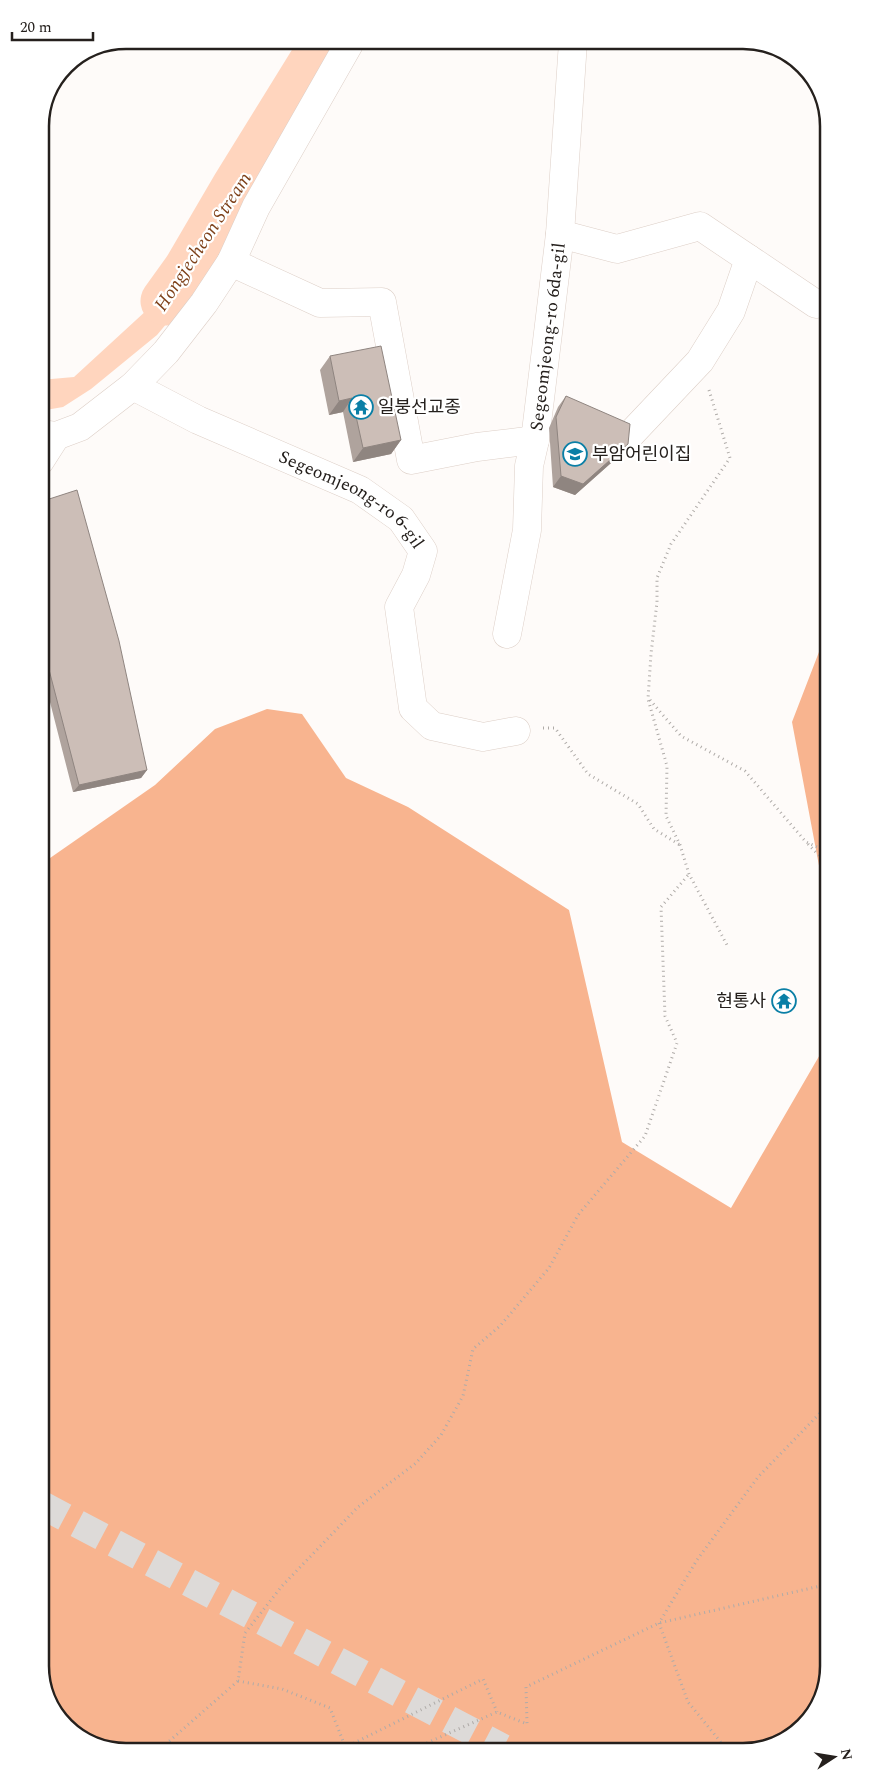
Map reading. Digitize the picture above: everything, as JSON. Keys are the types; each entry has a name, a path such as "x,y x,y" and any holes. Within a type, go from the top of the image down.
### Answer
{"street":[{"path":"49,435 80,427 133,386 166,352 204,303 231,262 256,207 346,49"},
{"name":"Segeomjeong-ro 6da-gil","path":"507,634 527,530 529,466 536,440 560,234 573,49"},
{"name":"Segeomjeong-ro 6da-gil","path":"560,234 618,249 700,226 816,304"},
{"path":"630,436 700,361 731,311 749,259"},
{"path":"231,262 320,303 382,302 411,460 478,447 536,440"},
{"name":"Segeomjeong-ro 6-gil","path":"133,386 198,420 360,490 401,519 423,551 416,575 399,607 413,708 432,726 483,738 516,730"}],"path":[{"path":"700,361 730,458 671,544 657,578 657,602 650,654 648,699 668,766 666,816 680,845 689,874 727,945"},
{"path":"648,699 681,736 746,771 820,857"},
{"path":"516,730 555,728 588,774 638,804 654,828 680,845"},
{"path":"806,842 820,848"},
{"path":"168,1743 238,1681 245,1633 282,1586 358,1507 416,1463 441,1435 463,1396 473,1349 500,1326 548,1268 578,1215 645,1136 677,1042 665,1016 661,907 689,874"},
{"path":"659,1623 697,1560 758,1477 820,1413"},
{"path":"352,1743 483,1679 497,1712 527,1724 526,1687 659,1623 820,1586"},
{"path":"659,1623 688,1702 722,1743"},
{"path":"238,1681 282,1689 330,1708 345,1743"},
{"path":"427,1743 497,1712"}],"shaded area":[{"path":"326,49 356,49 231,247 157,335 91,389 63,407 49,409 49,379 74,377 160,298 224,218 304,93"},
{"path":"820,649 820,871 792,722"},
{"path":"267,709 302,714 346,778 408,807 569,910 622,1142 731,1208 820,1055 820,1666 816,1691 807,1709 798,1721 782,1733 758,1742 743,1743 121,1743 111,1742 87,1733 71,1721 59,1705 50,1681 49,1666 49,859 155,785 215,729"}],"building":[{"path":"381,346 401,440 363,448 352,398 339,401 330,356"},
{"path":"566,396 630,424 628,444 583,484 561,476 556,417"},
{"path":"77,490 119,641 147,770 79,785 49,670 49,499"}],"waterway":[{"name":"Hongjecheon Stream","path":"165,301 188,269 236,187 322,49"}],"tunnel":[{"path":"49,1509 494,1743"}],"place":[{"name":"일붕선교종","path":"361,407"},
{"name":"부암어린이집","path":"575,454"},
{"name":"현통사","path":"784,1001"}]}
